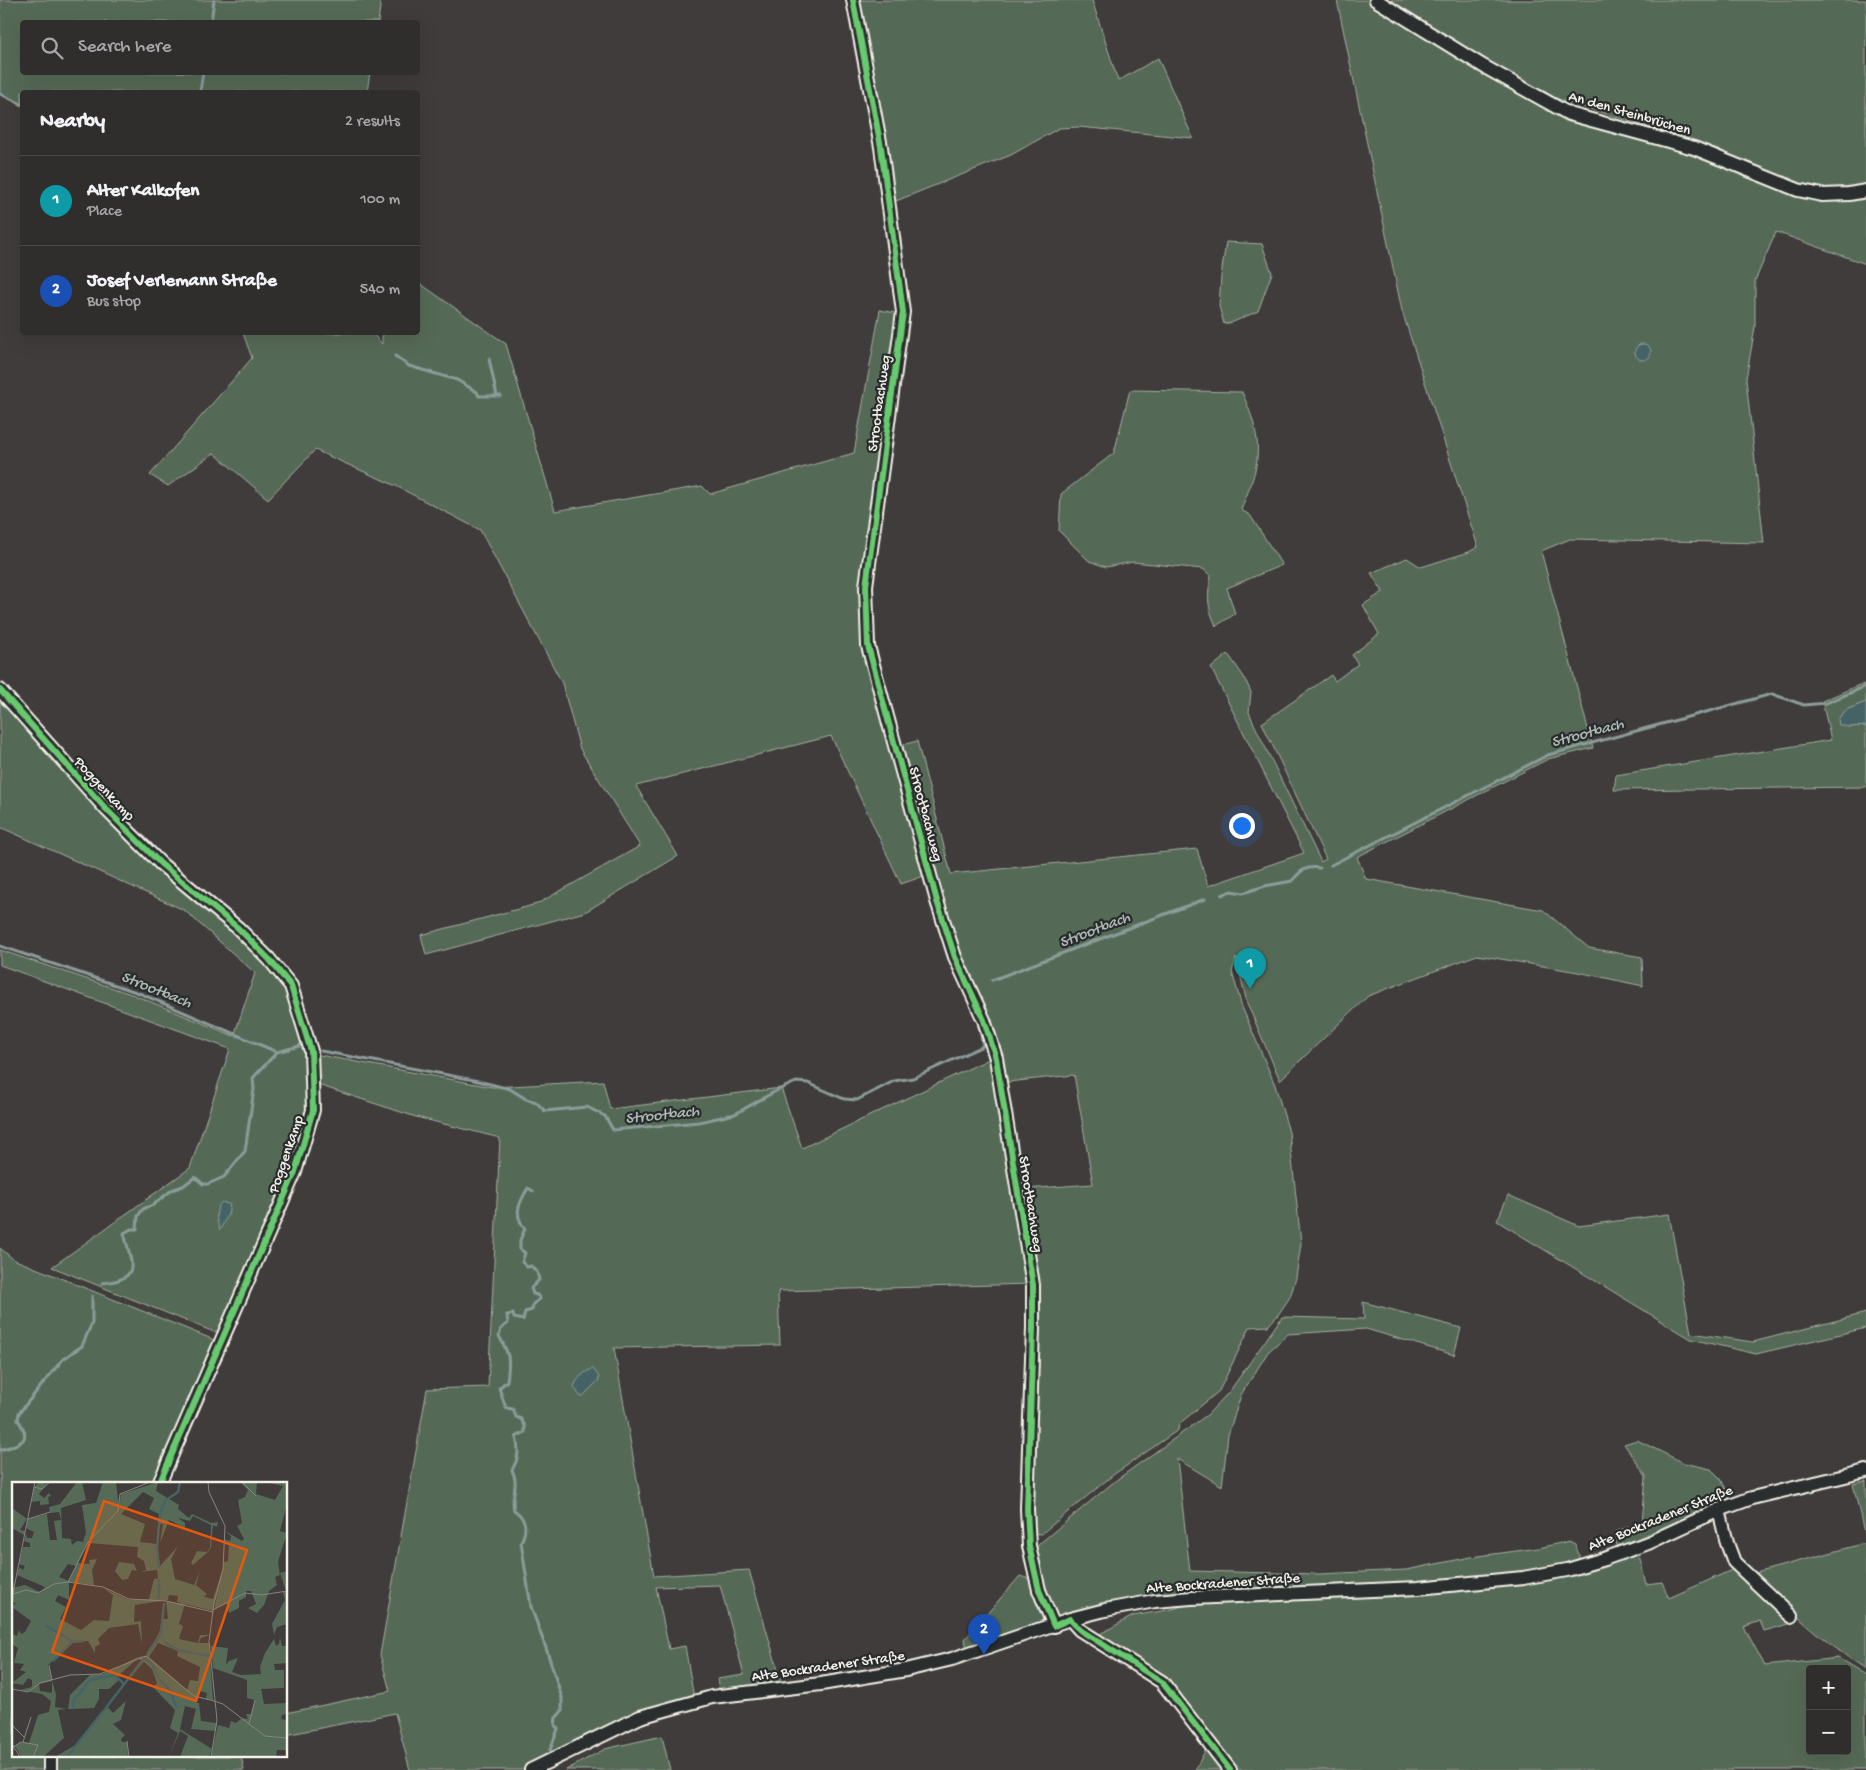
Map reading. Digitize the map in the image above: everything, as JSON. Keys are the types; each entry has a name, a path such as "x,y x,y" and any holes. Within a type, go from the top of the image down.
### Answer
{"street":[{"name":"Strootbachweg","path":"853,0 881,147 903,312 866,586 868,646 937,901 955,957 984,1020 996,1058 1033,1285 1027,1509 1029,1546 1039,1590 1054,1626"},
{"name":"An den Steinbrüchen","path":"1376,0 1483,66 1569,114 1694,148 1798,190 1822,195 1866,191"},
{"name":"Poggenkamp","path":"0,690 106,809 161,864 238,928 269,959 291,986 311,1051 313,1110 295,1172 160,1482"},
{"name":"Alte Bockradener Straße","path":"531,1770 640,1718 705,1699 906,1670 952,1659 1070,1619 1105,1610 1155,1601 1191,1598 1418,1588 1523,1578 1568,1570 1604,1560 1668,1534 1719,1510 1752,1498 1866,1471"},
{"path":"1719,1510 1734,1562 1791,1616"},
{"path":"1070,1619 1080,1630 1162,1682 1230,1770"}],"green space":[{"path":"0,0 381,0 378,20 20,20 20,75 370,75 367,90 20,90 20,105 0,94"},
{"path":"855,0 1092,0 1118,81 1158,58 1193,138 1079,127 1059,128 1011,155 891,203"},
{"path":"1337,0 1371,0 1510,86 1754,179 1866,196 1866,264 1776,232 1755,281 1755,327 1746,379 1764,543 1570,539 1541,551 1593,748 1548,759 1357,857 1366,879 1543,910 1589,948 1642,957 1643,986 1578,972 1477,955 1368,996 1280,1080 1247,1003 1236,958 1232,972 1242,1007 1275,1085 1289,1132 1301,1243 1296,1278 1290,1297 1268,1326 1250,1327 1219,1391 1179,1424 1178,1430 1113,1475 1041,1534 1033,1533 1039,1275 1024,1189 1093,1184 1074,1075 1008,1082 1000,1056 958,958 899,746 917,741 951,874 1197,849 1208,886 1304,853 1211,668 1228,654 1244,677 1251,692 1249,712 1255,726 1321,862 1326,859 1262,723 1331,675 1335,681 1358,664 1352,655 1379,634 1363,605 1383,592 1371,573 1407,558 1421,567 1469,552 1478,547 1402,311"},
{"path":"1384,0 1866,0 1866,186 1841,189 1801,187 1720,153 1721,150 1555,98 1542,90 1531,87"},
{"path":"1226,242 1262,244 1272,273 1258,311 1231,323 1224,324 1219,306"},
{"path":"420,283 506,344 555,511 702,486 710,494 854,453 880,310 900,314 862,602 927,875 901,884 831,736 636,786 678,856 585,912 426,955 421,935 537,904 640,846 580,749 562,683 480,530 394,485 315,450 268,499 214,453 168,486 150,475 252,358 244,335 374,335 382,344 383,335 420,335"},
{"path":"1130,390 1242,392 1249,408 1256,433 1258,450 1253,479 1241,510 1250,515 1282,565 1227,588 1235,614 1216,626 1209,601 1211,576 1203,569 1133,562 1106,567 1089,561 1059,531 1061,494 1114,453"},
{"path":"1866,684 1866,702 1846,710 1838,719 1848,727 1866,726 1866,787 1614,790 1616,775 1831,740 1822,701 1859,685"},
{"path":"0,701 109,818 237,932 287,987 307,1052 310,1109 291,1172 224,1329 214,1332 52,1267 190,1168 230,1049 0,965 0,950 134,995 234,1036 255,973 184,910 0,827"},
{"path":"314,1054 492,1087 603,1081 610,1109 781,1088 802,1148 989,1059 1031,1284 778,1291 780,1345 614,1348 654,1576 749,1570 782,1684 719,1689 717,1679 744,1675 720,1585 656,1587 669,1649 685,1646 694,1698 624,1717 522,1770 410,1770 395,1713 288,1735 288,1713 390,1691 380,1655 427,1389 488,1387 500,1138 416,1117 315,1084"},
{"path":"1508,1195 1579,1226 1669,1214 1691,1333 1753,1342 1866,1313 1866,1328 1756,1354 1691,1339 1497,1221"},
{"path":"0,1248 13,1259 212,1339 216,1347 157,1482 12,1482 12,1758 46,1758 43,1770 0,1770"},
{"path":"1363,1302 1461,1328 1454,1355 1366,1329 1288,1334 1268,1352 1241,1395 1228,1435 1222,1486 1177,1459 1190,1571 1319,1574 1406,1570 1471,1557 1539,1548 1569,1541 1575,1544 1579,1555 1578,1561 1525,1572 1449,1581 1206,1592 1056,1619 1040,1567 1036,1549 1039,1544 1115,1481 1207,1415 1229,1392 1282,1317 1364,1319"},
{"path":"1637,1440 1684,1463 1711,1469 1721,1479 1730,1498 1618,1547 1614,1538 1617,1531 1642,1523 1646,1476 1624,1444"},
{"path":"1866,1481 1866,1541 1853,1484"},
{"path":"1866,1543 1866,1669 1821,1637 1752,1574"},
{"path":"1639,1555 1646,1584 1662,1582 1669,1598 1734,1569 1793,1623 1764,1631 1760,1621 1744,1627 1765,1666 1838,1658 1850,1665 1806,1665 1806,1755 1851,1755 1851,1666 1866,1675 1866,1770 1235,1770 1176,1694 1096,1636 1133,1616 1173,1609 1187,1604 1568,1575"},
{"path":"1020,1576 1028,1578 1043,1612 1043,1619 1040,1624 967,1650 965,1639"},
{"path":"662,1736 670,1770 566,1770 605,1749"},
{"path":"1206,1749 1223,1770 1195,1770"},
{"path":"53,1758 241,1758 244,1770 53,1770"}],"water":[{"path":"1640,344 1646,344 1651,349 1649,358 1640,360 1635,355 1635,349"},
{"path":"1866,702 1866,726 1848,727 1839,725 1838,719 1846,710"},
{"path":"222,1202 230,1205 220,1230 216,1215"},
{"path":"593,1369 598,1375 599,1380 583,1396 580,1396 574,1387 575,1384 581,1376"}],"waterway":[{"path":"211,20 214,0"},
{"path":"200,90 203,75"},
{"path":"0,94 20,103"},
{"path":"395,356 409,366 457,380 477,392 479,396 501,396"},
{"path":"489,359 497,396"},
{"name":"Strootbach","path":"1331,865 1548,755 1772,694 1804,705 1826,703 1866,686"},
{"name":"Strootbach","path":"1222,895 1231,891 1243,893 1265,886 1292,881 1304,870 1320,868"},
{"name":"Strootbach","path":"992,980 1205,899"},
{"name":"Strootbach","path":"0,946 139,993 277,1052 303,1045"},
{"name":"Strootbach","path":"321,1051 474,1080 510,1089 526,1099 536,1102 545,1111 587,1107 605,1116 613,1130 699,1122 735,1114 796,1082 808,1083 844,1099 857,1100 894,1081 913,1078 983,1046 979,1026"},
{"path":"102,1283 124,1278 129,1273 131,1261 124,1233 131,1229 137,1229 138,1216 143,1209 153,1205 172,1190 183,1186 195,1177 203,1184 208,1184 224,1177 245,1151 254,1089 253,1078 277,1052"},
{"path":"533,1191 528,1188 519,1208 519,1218 525,1229 520,1240 520,1249 525,1253 522,1262 527,1267 531,1266 537,1272 539,1280 531,1288 533,1294 537,1295 540,1299 533,1304 532,1310 525,1312 523,1320 514,1318 513,1314 507,1315 508,1323 501,1329 499,1336 507,1353 509,1363 508,1374 507,1381 499,1388 506,1408 513,1409 516,1417 521,1419 525,1426 525,1432 516,1437 518,1454 512,1470 515,1481 513,1504 514,1510 521,1516 525,1524 525,1532 521,1542 531,1607 562,1698 562,1711 556,1718 555,1725 558,1729 550,1750"},
{"path":"0,1450 22,1441 25,1433 18,1420 19,1413 63,1359 82,1346 92,1323 92,1296"}],"cycle path":[{"path":"853,0 881,147 903,312 866,586 868,646 937,901 955,957 984,1020 996,1058 1033,1285 1027,1509 1029,1546 1039,1590 1054,1626 1070,1619 1080,1630 1162,1682 1230,1770"},
{"path":"0,690 106,809 161,864 238,928 269,959 291,986 311,1051 313,1110 295,1172 160,1482"}],"place":[{"name":"Alter Kalkofen","path":"1250,989"},
{"name":"Josef Verlemann Straße","path":"984,1655"}]}
